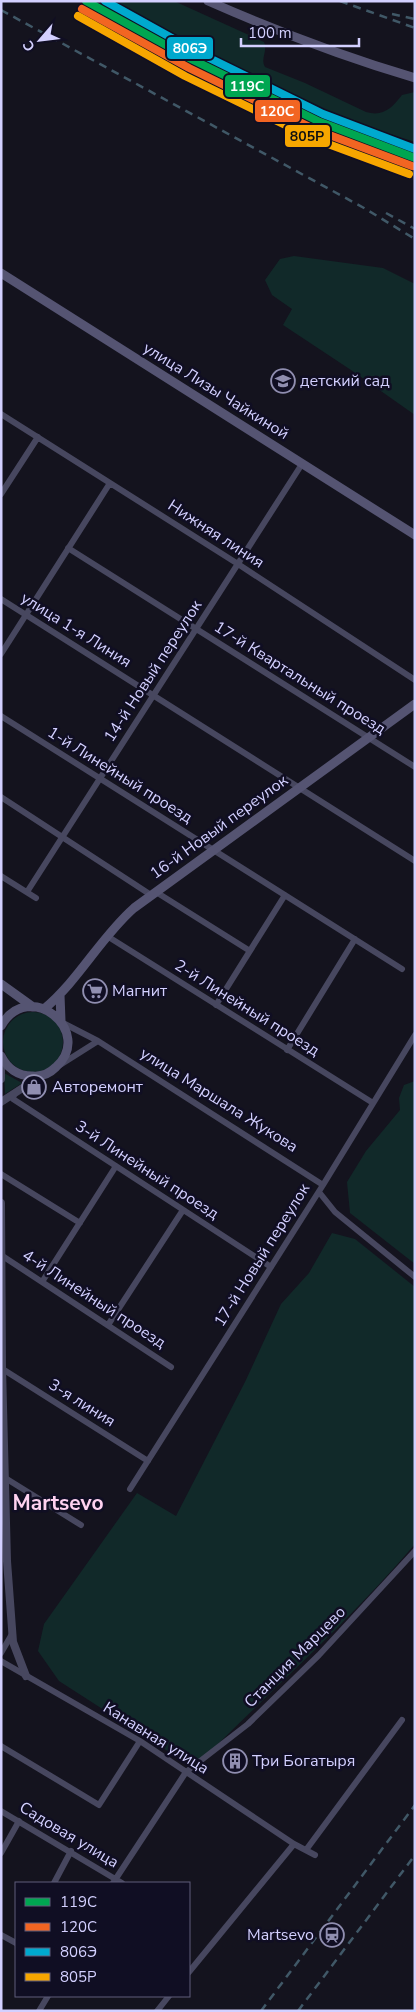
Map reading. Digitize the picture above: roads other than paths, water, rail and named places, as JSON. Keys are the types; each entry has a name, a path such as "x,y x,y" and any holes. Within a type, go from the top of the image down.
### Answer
{"main road":[{"path":"208,1 323,48 364,63 415,78"},
{"name":"улица Лизы Чайкиной","path":"1,273 415,535"},
{"name":"16-й Новый переулок","path":"44,1008 60,995 118,922 212,849 415,704"},
{"path":"1,984 33,1007"},
{"path":"2,1057 9,1068 19,1074 31,1076 42,1075 58,1065 64,1057 68,1043 62,1022 60,995"},
{"path":"1,1026 13,1012 33,1007 44,1008 62,1022"}],"street":[{"name":"Нижняя линия","path":"1,414 238,564 415,680"},
{"path":"1,494 38,437"},
{"name":"14-й Новый переулок","path":"27,892 302,464"},
{"path":"1,654 110,483"},
{"name":"17-й Квартальный проезд","path":"68,548 415,767"},
{"name":"улица 1-я Линия","path":"1,599 415,861"},
{"name":"1-й Линейный проезд","path":"1,716 402,969"},
{"path":"1,797 154,894 250,951"},
{"path":"1,876 36,898"},
{"path":"216,1005 285,895"},
{"name":"2-й Линейный проезд","path":"107,936 373,1103"},
{"path":"287,1050 355,939"},
{"name":"улица Маршала Жукова","path":"62,1022 98,1041 323,1184"},
{"name":"17-й Новый переулок","path":"130,1489 319,1192 415,1035"},
{"path":"58,1065 98,1041"},
{"path":"1,1079 2,1057"},
{"path":"1,1102 42,1075"},
{"name":"3-й Линейный проезд","path":"14,1094 13,1099 271,1267"},
{"path":"42,1282 116,1166"},
{"path":"1,1174 80,1223"},
{"path":"319,1192 335,1212 415,1277"},
{"path":"1,1203 4,1559 12,1634 18,1657 26,1676"},
{"path":"108,1325 183,1210"},
{"name":"4-й Линейный проезд","path":"2,1255 171,1367"},
{"name":"3-я линия","path":"2,1368 148,1461"},
{"path":"3,1476 81,1525"},
{"name":"Станция Марцево","path":"115,1881 186,1772 248,1724 319,1655 415,1551"},
{"path":"1,1653 12,1634"},
{"name":"Канавная улица","path":"1,1661 140,1741 294,1844 314,1855"},
{"path":"306,1850 402,1720"},
{"path":"1,1746 99,1805 140,1741"},
{"name":"Садовая улица","path":"1,1811 71,1851 115,1881"},
{"path":"1,1853 20,1821"},
{"path":"190,1971 294,1844"},
{"path":"55,1882 71,1851"},
{"path":"1,1935 15,1942"},
{"path":"39,2011 47,1997"},
{"path":"157,2011 169,1997"}],"railway":[{"path":"340,1 415,28"},
{"path":"1,10 364,208 415,239"},
{"path":"392,14 415,19"},
{"path":"386,213 415,229"},
{"path":"261,2011 415,1805"},
{"path":"298,2011 415,1855"}],"place":[{"name":"детский сад","path":"283,381"},
{"name":"Магнит","path":"95,991"},
{"name":"Авторемонт","path":"34,1087"},
{"name":"Три Богатыря","path":"235,1761"},
{"name":"Martsevo","path":"332,1935"}],"district":[{"name":"Martsevo","path":"58,1503"}]}
